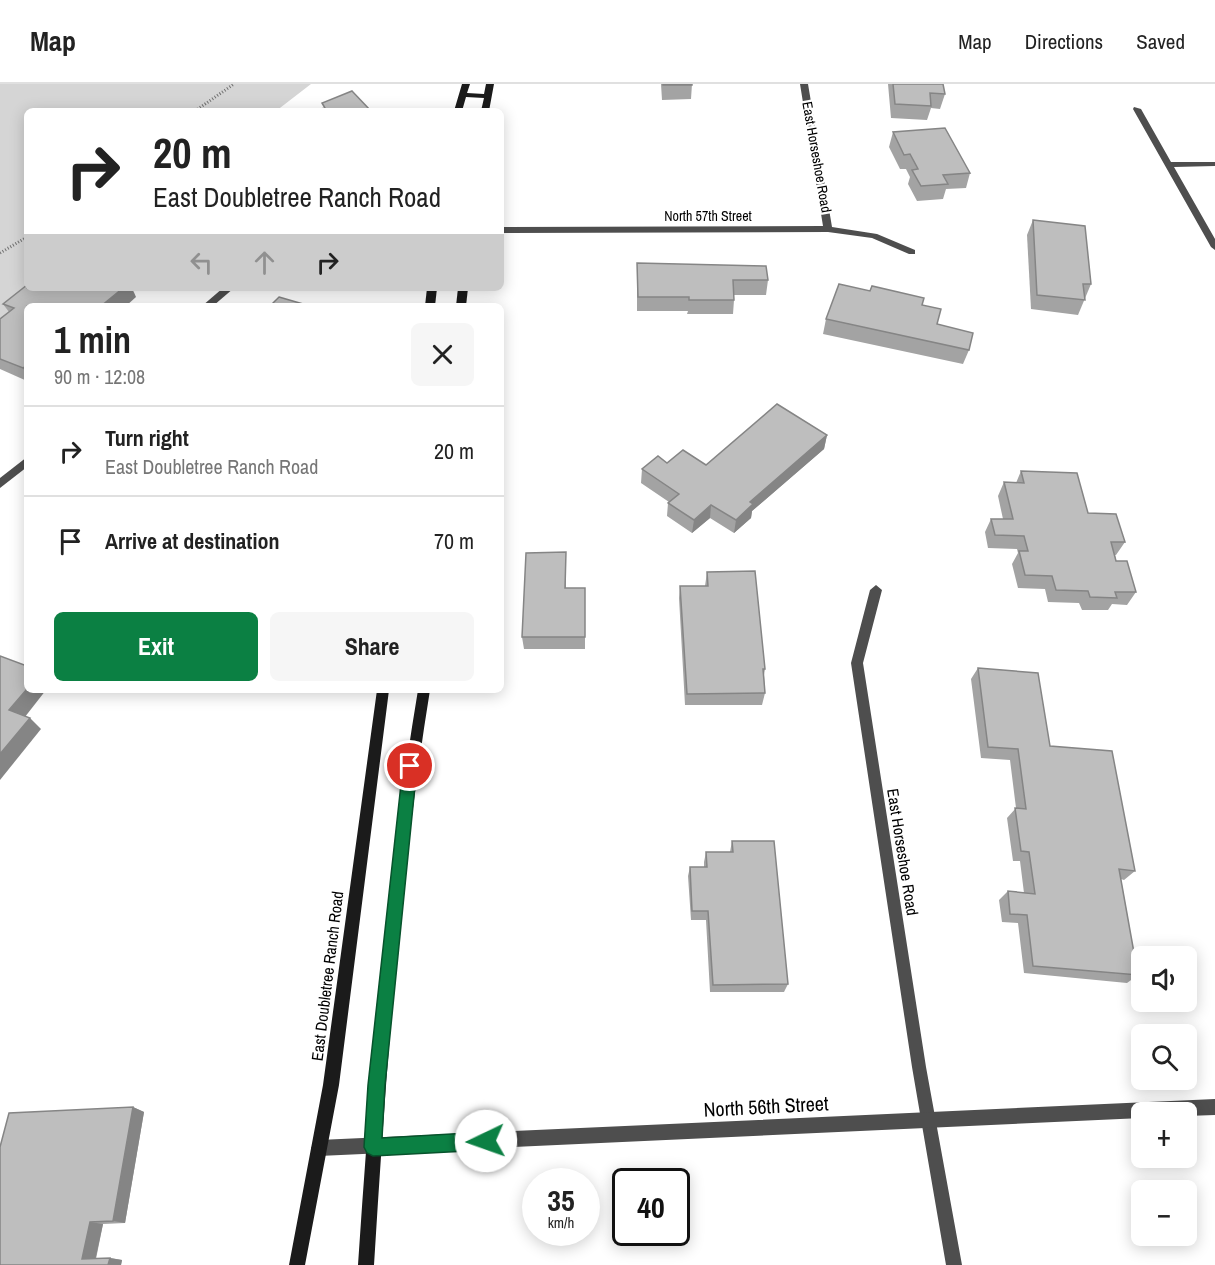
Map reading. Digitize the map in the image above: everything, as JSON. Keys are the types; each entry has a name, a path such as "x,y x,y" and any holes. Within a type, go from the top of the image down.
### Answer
{"main road":[{"path":"459,108 466,84"},
{"path":"486,108 490,84"},
{"path":"463,96 488,96"},
{"name":"East Doubletree Ranch Road","path":"297,1265 331,1085 383,693"},
{"path":"366,1265 377,1085 410,766 423,693"}],"street":[{"name":"East Horseshoe Road","path":"804,84 828,230"},
{"path":"1137,109 1215,247"},
{"path":"1168,165 1215,164"},
{"name":"North 57th Street","path":"504,230 828,230 874,236 912,252"},
{"path":"211,303 225,291"},
{"path":"0,484 24,464"},
{"name":"East Horseshoe Road","path":"876,590 857,663 928,1120 954,1265"},
{"name":"North 56th Street","path":"319,1148 1215,1107"}],"path":[{"path":"199,108 234,84"},
{"path":"0,253 24,239"}],"shaded area":[{"path":"0,84 311,84 280,108 24,108 24,291 37,291 0,319"}],"building":[{"path":"692,84 692,85 663,85"},
{"path":"893,84 943,84 945,94 930,93 931,106 895,104"},
{"path":"352,91 368,108 325,108 322,103"},
{"path":"945,128 970,173 943,175 948,184 921,186 912,170 918,169 910,154 904,155 893,132"},
{"path":"1033,220 1085,226 1091,284 1083,284 1085,300 1037,295"},
{"path":"637,263 766,266 768,280 733,280 734,300 638,297"},
{"path":"839,284 870,291 872,286 924,298 922,305 941,309 937,324 973,333 969,350 826,319"},
{"path":"24,287 24,291 119,291 105,303 24,303 23,368 0,359 0,319 14,308 3,304"},
{"path":"279,297 300,303 273,303"},
{"path":"777,404 827,435 750,502 753,504 736,520 711,505 694,520 668,503 679,494 642,469 658,456 667,463 683,450 706,465"},
{"path":"1021,471 1077,473 1088,513 1116,514 1125,542 1111,542 1116,561 1127,561 1136,592 1115,592 1117,598 1090,597 1088,591 1056,590 1052,576 1025,575 1019,551 1028,551 1024,536 995,535 991,519 1013,519 1004,482 1024,483"},
{"path":"566,552 565,588 585,588 585,637 522,637 526,553"},
{"path":"755,571 765,669 763,669 765,693 687,694 680,586 708,586 707,572"},
{"path":"0,656 24,665 24,692 9,710 30,718 0,754"},
{"path":"978,668 1038,673 1050,746 1112,751 1135,871 1119,869 1133,946 1131,974 1033,966 1027,915 1010,914 1008,891 1035,894 1029,852 1021,851 1015,808 1026,809 1018,749 988,747"},
{"path":"732,841 774,841 788,984 713,985 708,911 692,911 690,867 707,867 706,852 733,852"},
{"path":"133,1107 113,1221 90,1222 82,1259 110,1258 108,1265 0,1265 0,1147 9,1113"}],"route":[{"path":"410,766 377,1085 373,1147 486,1141"}]}
